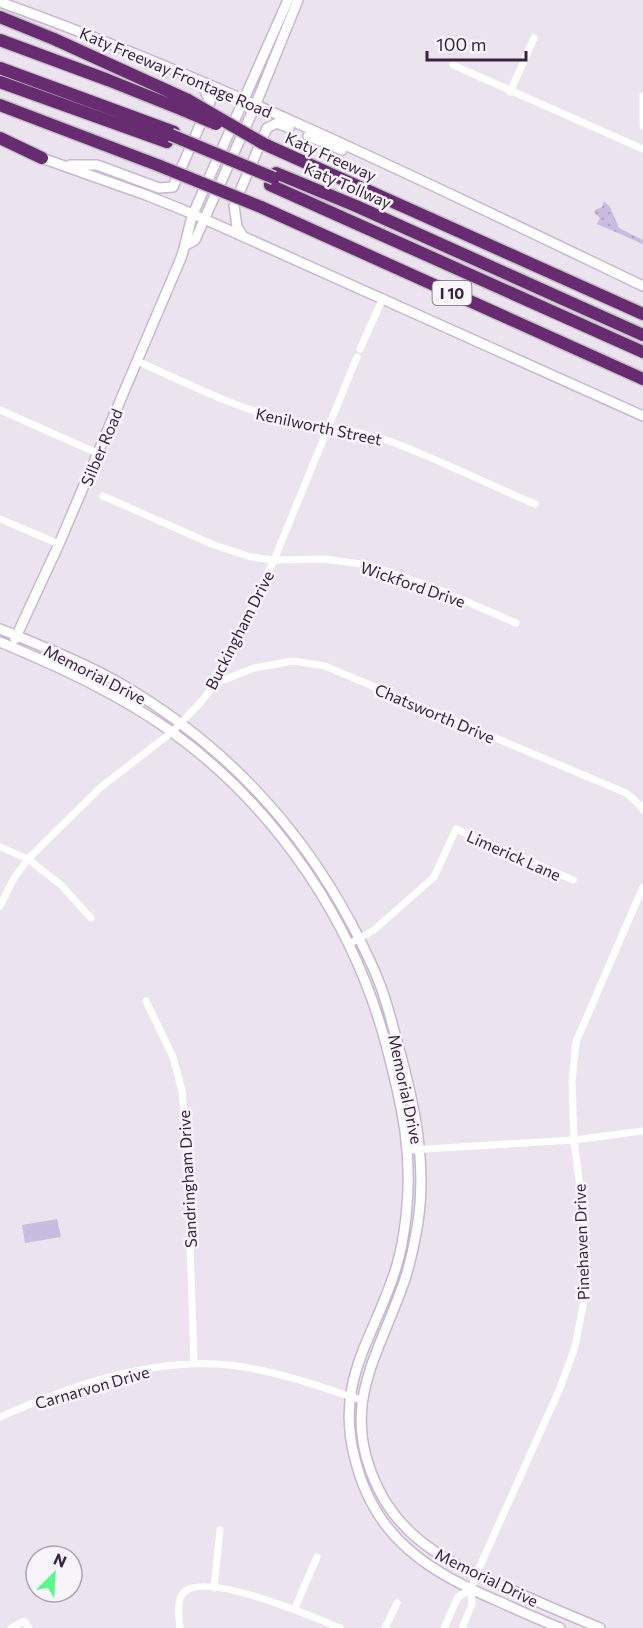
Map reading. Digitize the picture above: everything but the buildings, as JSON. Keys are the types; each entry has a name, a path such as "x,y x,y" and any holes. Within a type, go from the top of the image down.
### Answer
{"highway":[{"path":"0,17 54,39 186,105"},
{"path":"0,40 108,80 186,105"},
{"path":"0,68 273,178 643,344"},
{"path":"0,82 170,136"},
{"name":"I 10","path":"0,105 261,207 643,379"},
{"name":"Katy Freeway","path":"186,105 264,144 643,314"},
{"path":"0,138 42,158"},
{"path":"273,178 643,352"},
{"name":"Katy Tollway","path":"273,178 356,206 643,335"}],"main road":[{"name":"Silber Road","path":"12,647 59,544 186,244 186,235 193,214 288,0"},
{"name":"Silber Road","path":"186,244 195,240 255,106 298,0"},
{"name":"Katy Freeway Frontage Road","path":"0,2 84,32 201,82 390,166 643,286"},
{"path":"62,165 97,165 159,188 173,187 210,102 201,82"},
{"path":"243,236 237,227 234,205 269,125 281,124 330,146 390,166"},
{"path":"0,144 193,214 643,416"},
{"name":"Memorial Drive","path":"0,629 119,683 181,723 240,772 286,822 322,872 359,939 382,991 406,1073 420,1151 421,1191 413,1249 401,1290 371,1362 361,1400 361,1432 372,1475 391,1510 405,1528 425,1546 476,1575 600,1628"},
{"name":"Memorial Drive","path":"0,642 100,687 172,732 234,783 276,830 326,901 349,944 382,1026 398,1086 409,1150 406,1215 396,1269 360,1357 350,1396 348,1430 355,1462 375,1508 400,1542 416,1557 447,1578 560,1628"},
{"path":"276,830 286,822"},
{"path":"401,1247 413,1249"}],"street":[{"path":"510,92 534,38"},
{"path":"453,65 643,149"},
{"path":"643,96 643,126"},
{"name":"Buckingham Drive","path":"0,906 14,878 28,860 101,787 172,732 216,683 274,560 358,353 383,298"},
{"name":"Kenilworth Street","path":"137,361 245,409 391,442 535,504"},
{"path":"0,410 97,453"},
{"name":"Wickford Drive","path":"103,496 214,545 251,557 274,560 324,559 369,565 437,588 516,623"},
{"path":"0,519 59,544"},
{"name":"Chatsworth Drive","path":"216,683 254,668 293,661 325,666 626,793 643,810"},
{"name":"Limerick Lane","path":"359,939 374,930 434,877 456,829 573,880"},
{"path":"0,847 28,860 61,885 91,918"},
{"name":"Pinehaven Drive","path":"471,1589 560,1388 578,1338 586,1290 583,1212 574,1140 572,1081 576,1042 643,886"},
{"path":"349,944 359,939"},
{"name":"Sandringham Drive","path":"146,1001 173,1057 182,1091 194,1363"},
{"path":"409,1150 574,1140 643,1131"},
{"name":"Carnarvon Drive","path":"0,1417 38,1400 92,1383 157,1368 194,1363 230,1365 278,1375 361,1400"},
{"path":"213,1588 220,1530"},
{"path":"295,1608 317,1557"},
{"path":"180,1628 179,1598 191,1587 213,1588 270,1600 295,1608 340,1628"},
{"path":"444,1628 458,1597 471,1589 472,1604 462,1628"},
{"path":"385,1628 397,1602"},
{"path":"11,1628 24,1621 29,1628"}],"shaded area":[{"path":"604,201 610,207 619,228 643,240 643,244 597,224 600,218 594,213 602,207"},
{"path":"57,1219 61,1237 25,1243 22,1225"}]}
